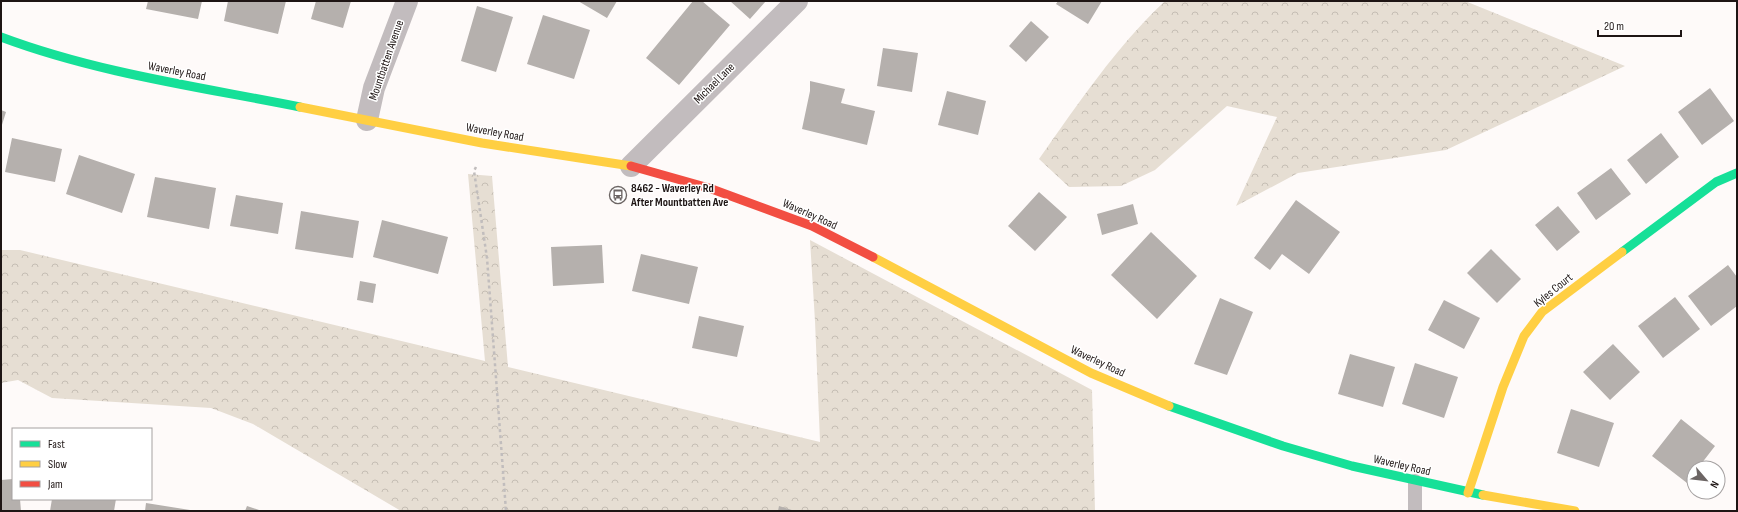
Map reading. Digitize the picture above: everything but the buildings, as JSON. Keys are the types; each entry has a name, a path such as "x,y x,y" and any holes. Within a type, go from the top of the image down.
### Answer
{"main road":[{"name":"Waverley Road","path":"1,37 33,49 102,68 482,143 631,166 709,188 812,226 946,295 1091,373 1180,410 1283,446 1352,466 1468,493 1576,511"},
{"name":"Kyles Court","path":"1468,493 1503,388 1524,336 1542,312 1716,182 1737,173"}],"street":[{"name":"Mountbatten Avenue","path":"367,120 374,88 407,1"},
{"name":"Michael Lane","path":"631,166 797,1"}],"lane":[{"path":"1415,480 1415,511"}],"path":[{"path":"482,143 474,171 487,258 506,511"}],"green space":[{"path":"1165,1 1465,1 1625,66 1446,150 1298,173 1236,206 1277,117 1227,106 1155,170 1121,186 1069,187 1039,159 1098,77 1130,37"},
{"path":"468,174 492,176 508,367 820,442 810,240 1092,390 1095,511 401,511 253,424 211,408 52,398 18,380 1,383 1,250 20,250 485,361"}],"traffic: fast":[{"path":"1,37 37,50 111,70 300,107"},
{"path":"1622,252 1716,182 1737,173"},
{"path":"1169,406 1283,446 1352,466 1483,495"}],"traffic: slow":[{"path":"300,107 482,143 631,166"},
{"path":"1468,493 1503,387 1524,336 1542,312 1622,252"},
{"path":"873,257 1091,373 1169,406"},
{"path":"1483,495 1575,511"}],"traffic: jam":[{"path":"631,166 709,188 812,226 873,257"}],"place":[{"name":"8462 - Waverley Rd After Mountbatten Ave","path":"618,195"}]}
